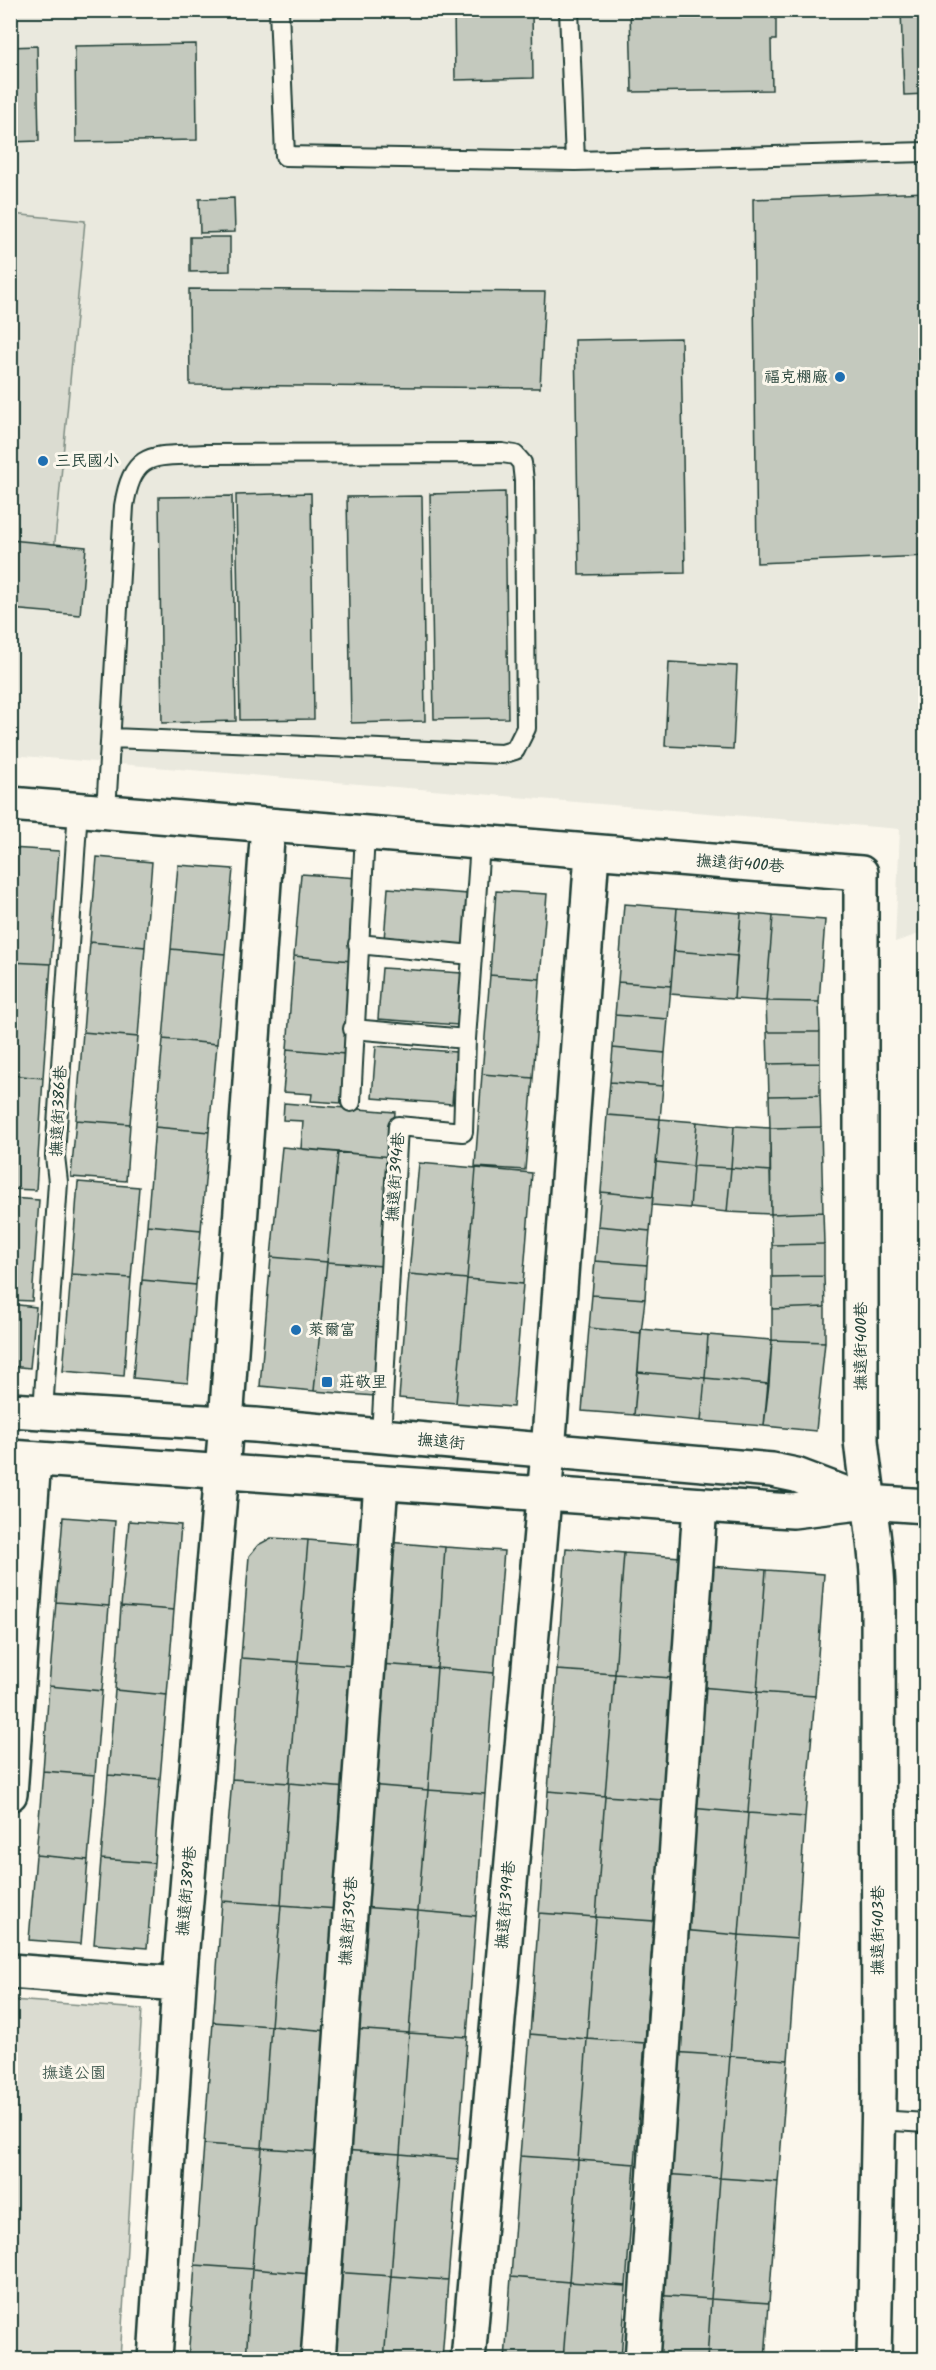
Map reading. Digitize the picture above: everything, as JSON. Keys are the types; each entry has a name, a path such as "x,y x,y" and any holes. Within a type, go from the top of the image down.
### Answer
{"street":[{"path":"10,804 592,853 548,1452"},
{"path":"226,1423 268,825"},
{"name":"撫遠街400巷","path":"592,853 861,873 861,1432 867,1502"},
{"name":"撫遠街","path":"10,1410 226,1423 772,1470 796,1475 867,1502"},
{"name":"撫遠街389巷","path":"155,2360 179,1984 226,1423"},
{"name":"撫遠街399巷","path":"468,2360 548,1452"},
{"path":"10,1794 22,1458"},
{"name":"撫遠街","path":"22,1458 793,1511 867,1502 926,1506"},
{"name":"撫遠街395巷","path":"318,2360 381,1483"},
{"name":"撫遠街403巷","path":"867,1502 878,1584 878,2120 874,2360"},
{"path":"642,2360 700,1505"},
{"path":"10,1971 179,1984"}],"lane":[{"path":"279,10 285,156 575,161 926,152"},
{"path":"569,10 575,161"},
{"name":"撫遠街386巷","path":"43,1412 58,1182 55,1156 92,810 112,738 124,506 134,469 144,461 159,457 205,454 486,453 514,455 522,463 526,728 515,750 501,754 112,738"},
{"path":"351,1102 353,1029 365,834"},
{"name":"撫遠街394巷","path":"381,1436 398,1126 463,1132 466,1039 480,844"},
{"path":"358,944 472,955"},
{"path":"353,1029 466,1039"},
{"path":"878,2120 926,2123"}],"shaded area":[{"path":"11,11 925,11 925,932 895,942 900,829 11,755"}],"green space":[{"path":"11,214 85,221 49,605 11,602"},
{"name":"撫遠公園","path":"11,2000 142,2009 120,2359 11,2359"}],"building":[{"path":"454,10 532,10 533,78 455,80"},
{"path":"630,10 776,10 776,40 771,40 772,90 632,92"},
{"path":"901,10 926,10 926,94 904,95"},
{"path":"196,44 197,140 76,142 75,46"},
{"path":"37,46 39,141 10,142 10,47"},
{"name":"福克棚廠","path":"926,192 926,556 757,563 753,199"},
{"path":"234,198 235,232 200,233 199,199"},
{"path":"190,237 230,237 230,271 190,272"},
{"path":"189,289 545,292 540,388 190,385"},
{"path":"681,338 685,573 579,575 575,340"},
{"path":"505,492 508,718 434,719 430,494"},
{"path":"311,493 314,719 240,720 236,495"},
{"path":"232,496 236,721 162,723 159,497"},
{"path":"422,496 425,721 351,723 347,497"},
{"path":"10,540 86,547 80,615 10,609"},
{"path":"669,662 737,666 733,749 665,746"},
{"path":"10,848 59,851 51,964 10,962"},
{"path":"97,857 152,862 145,947 90,942"},
{"path":"178,865 233,869 225,954 171,949"},
{"path":"301,874 358,878 352,961 294,956"},
{"path":"388,888 468,894 464,946 384,940"},
{"path":"496,891 547,894 540,979 490,975"},
{"path":"624,904 677,908 671,986 618,982"},
{"path":"677,908 741,913 737,956 674,951"},
{"path":"741,913 773,916 766,1001 734,999"},
{"path":"773,916 825,920 819,1002 766,1001"},
{"path":"90,942 145,947 138,1037 83,1032"},
{"path":"171,949 225,954 217,1044 163,1039"},
{"path":"674,951 737,956 734,999 670,994"},
{"path":"294,956 352,961 345,1054 287,1049"},
{"path":"10,962 51,964 43,1078 10,1075"},
{"path":"382,968 462,973 458,1025 378,1019"},
{"path":"490,975 540,979 533,1078 482,1074"},
{"path":"618,982 671,986 668,1019 615,1015"},
{"path":"766,1001 819,1002 820,1032 767,1032"},
{"path":"615,1015 668,1019 665,1053 613,1048"},
{"path":"83,1032 138,1037 130,1124 76,1120"},
{"path":"767,1032 820,1032 820,1063 768,1064"},
{"path":"163,1039 217,1044 209,1132 155,1127"},
{"path":"376,1046 456,1052 452,1104 372,1098"},
{"path":"613,1048 665,1053 663,1086 610,1082"},
{"path":"287,1049 345,1054 341,1103 311,1101 312,1094 283,1092"},
{"path":"820,1063 820,1095 769,1096 768,1064"},
{"path":"482,1074 533,1078 525,1170 475,1167"},
{"path":"10,1075 43,1078 36,1190 10,1189"},
{"path":"610,1082 663,1086 660,1119 607,1115"},
{"path":"820,1095 821,1127 770,1128 769,1096"},
{"path":"284,1103 395,1112 391,1157 301,1149 303,1121 283,1120"},
{"path":"607,1115 660,1119 653,1197 601,1192"},
{"path":"660,1119 697,1122 693,1166 656,1162"},
{"path":"76,1120 130,1124 126,1181 71,1177"},
{"path":"697,1122 734,1126 731,1168 693,1166"},
{"path":"734,1126 770,1128 770,1171 731,1168"},
{"path":"155,1127 209,1132 201,1230 147,1225"},
{"path":"821,1127 823,1212 771,1214 770,1128"},
{"path":"282,1147 338,1152 327,1262 271,1257"},
{"path":"338,1152 391,1157 383,1266 327,1262"},
{"path":"656,1162 693,1166 690,1208 652,1205"},
{"path":"419,1163 476,1168 467,1279 409,1274"},
{"path":"693,1166 731,1168 727,1212 690,1208"},
{"path":"476,1168 532,1173 523,1284 467,1279"},
{"path":"731,1168 770,1171 771,1214 727,1212"},
{"path":"78,1182 139,1187 131,1278 71,1274"},
{"path":"601,1192 653,1197 650,1231 598,1226"},
{"path":"10,1198 39,1200 32,1301 10,1300"},
{"path":"823,1212 824,1244 772,1245 771,1214"},
{"path":"147,1225 201,1230 196,1285 142,1280"},
{"path":"598,1226 650,1231 647,1265 595,1261"},
{"path":"824,1244 824,1276 772,1277 772,1245"},
{"path":"271,1257 327,1262 314,1391 260,1386"},
{"path":"595,1261 647,1265 645,1299 592,1295"},
{"path":"327,1262 383,1266 374,1396 314,1391"},
{"path":"71,1274 131,1278 124,1376 63,1371"},
{"path":"409,1274 467,1279 456,1403 399,1398"},
{"path":"824,1276 825,1307 772,1309 772,1277"},
{"path":"467,1279 523,1284 513,1407 456,1403"},
{"path":"142,1280 196,1285 188,1383 133,1378"},
{"path":"592,1295 645,1299 641,1333 589,1328"},
{"path":"10,1304 36,1307 30,1368 10,1366"},
{"path":"825,1307 825,1342 772,1340 772,1309"},
{"path":"589,1328 641,1333 634,1415 582,1411"},
{"path":"641,1329 708,1335 705,1378 638,1372"},
{"path":"708,1335 772,1340 769,1384 705,1378"},
{"path":"772,1340 825,1342 816,1431 764,1426"},
{"path":"638,1372 705,1378 701,1421 634,1415"},
{"path":"705,1378 769,1384 764,1426 701,1421"},
{"path":"63,1517 115,1521 109,1606 56,1602"},
{"path":"129,1521 181,1525 174,1610 121,1606"},
{"path":"271,1538 308,1540 298,1662 241,1658 249,1556 258,1545"},
{"path":"308,1540 366,1545 356,1666 298,1662"},
{"path":"388,1542 445,1547 437,1668 379,1664"},
{"path":"445,1547 504,1551 494,1673 437,1668"},
{"path":"566,1548 624,1553 615,1674 557,1670"},
{"path":"624,1553 681,1557 672,1678 615,1674"},
{"path":"709,1566 766,1570 757,1692 700,1687"},
{"path":"766,1570 824,1574 815,1696 757,1692"},
{"path":"56,1602 109,1606 102,1691 49,1686"},
{"path":"121,1606 174,1610 167,1695 115,1690"},
{"path":"241,1658 298,1662 289,1783 232,1779"},
{"path":"298,1662 356,1666 347,1788 289,1783"},
{"path":"379,1664 437,1668 428,1790 369,1785"},
{"path":"437,1668 494,1673 485,1794 428,1790"},
{"path":"557,1670 615,1674 605,1796 548,1791"},
{"path":"615,1674 672,1678 663,1800 605,1796"},
{"path":"49,1686 102,1691 95,1775 43,1771"},
{"path":"700,1687 757,1692 748,1813 690,1808"},
{"path":"115,1690 167,1695 160,1779 108,1775"},
{"path":"757,1692 815,1696 805,1817 748,1813"},
{"path":"43,1771 95,1775 88,1860 36,1855"},
{"path":"108,1775 160,1779 154,1863 101,1859"},
{"path":"232,1779 289,1783 281,1905 222,1901"},
{"path":"289,1783 347,1788 338,1909 281,1905"},
{"path":"369,1785 428,1790 418,1911 360,1907"},
{"path":"428,1790 485,1794 476,1916 418,1911"},
{"path":"548,1791 605,1796 596,1917 539,1913"},
{"path":"605,1796 663,1800 654,1921 596,1917"},
{"path":"690,1808 748,1813 739,1935 681,1930"},
{"path":"748,1813 805,1817 797,1939 739,1935"},
{"path":"36,1855 88,1860 81,1944 29,1940"},
{"path":"101,1859 154,1863 147,1948 94,1944"},
{"path":"222,1901 281,1905 271,2026 213,2022"},
{"path":"281,1905 338,1909 329,2031 271,2026"},
{"path":"360,1907 418,1911 409,2033 351,2029"},
{"path":"418,1911 476,1916 467,2037 409,2033"},
{"path":"539,1913 596,1917 587,2039 530,2034"},
{"path":"596,1917 654,1921 645,2043 587,2039"},
{"path":"681,1930 739,1935 730,2056 672,2052"},
{"path":"739,1935 797,1939 788,2060 730,2056"},
{"path":"213,2022 271,2026 262,2148 204,2144"},
{"path":"271,2026 329,2031 320,2152 262,2148"},
{"path":"351,2029 409,2033 400,2154 342,2150"},
{"path":"409,2033 467,2037 458,2159 400,2154"},
{"path":"530,2034 587,2039 578,2160 520,2156"},
{"path":"587,2039 645,2043 635,2164 578,2160"},
{"path":"672,2052 730,2056 720,2178 663,2174"},
{"path":"730,2056 788,2060 778,2182 720,2178"},
{"path":"204,2144 262,2148 252,2269 195,2265"},
{"path":"262,2148 320,2152 310,2274 252,2269"},
{"path":"342,2150 400,2154 391,2276 333,2272"},
{"path":"400,2154 458,2159 448,2280 391,2276"},
{"path":"520,2156 578,2160 569,2282 511,2277"},
{"path":"578,2160 635,2164 626,2286 569,2282"},
{"path":"663,2174 720,2178 711,2299 654,2295"},
{"path":"720,2178 778,2182 769,2303 711,2299"},
{"path":"195,2265 252,2269 246,2360 188,2360"},
{"path":"252,2269 310,2274 304,2360 246,2360"},
{"path":"333,2272 391,2276 384,2360 326,2360"},
{"path":"391,2276 448,2280 442,2360 384,2360"},
{"path":"511,2277 569,2282 563,2360 505,2360"},
{"path":"569,2282 626,2286 621,2360 563,2360"},
{"path":"654,2295 711,2299 707,2360 649,2360"},
{"path":"711,2299 769,2303 765,2360 707,2360"}],"place":[{"name":"福克棚廠","path":"840,377"},
{"name":"三民國小","path":"43,461"},
{"name":"萊爾富","path":"296,1330"},
{"name":"莊敬里","path":"327,1382"}]}
